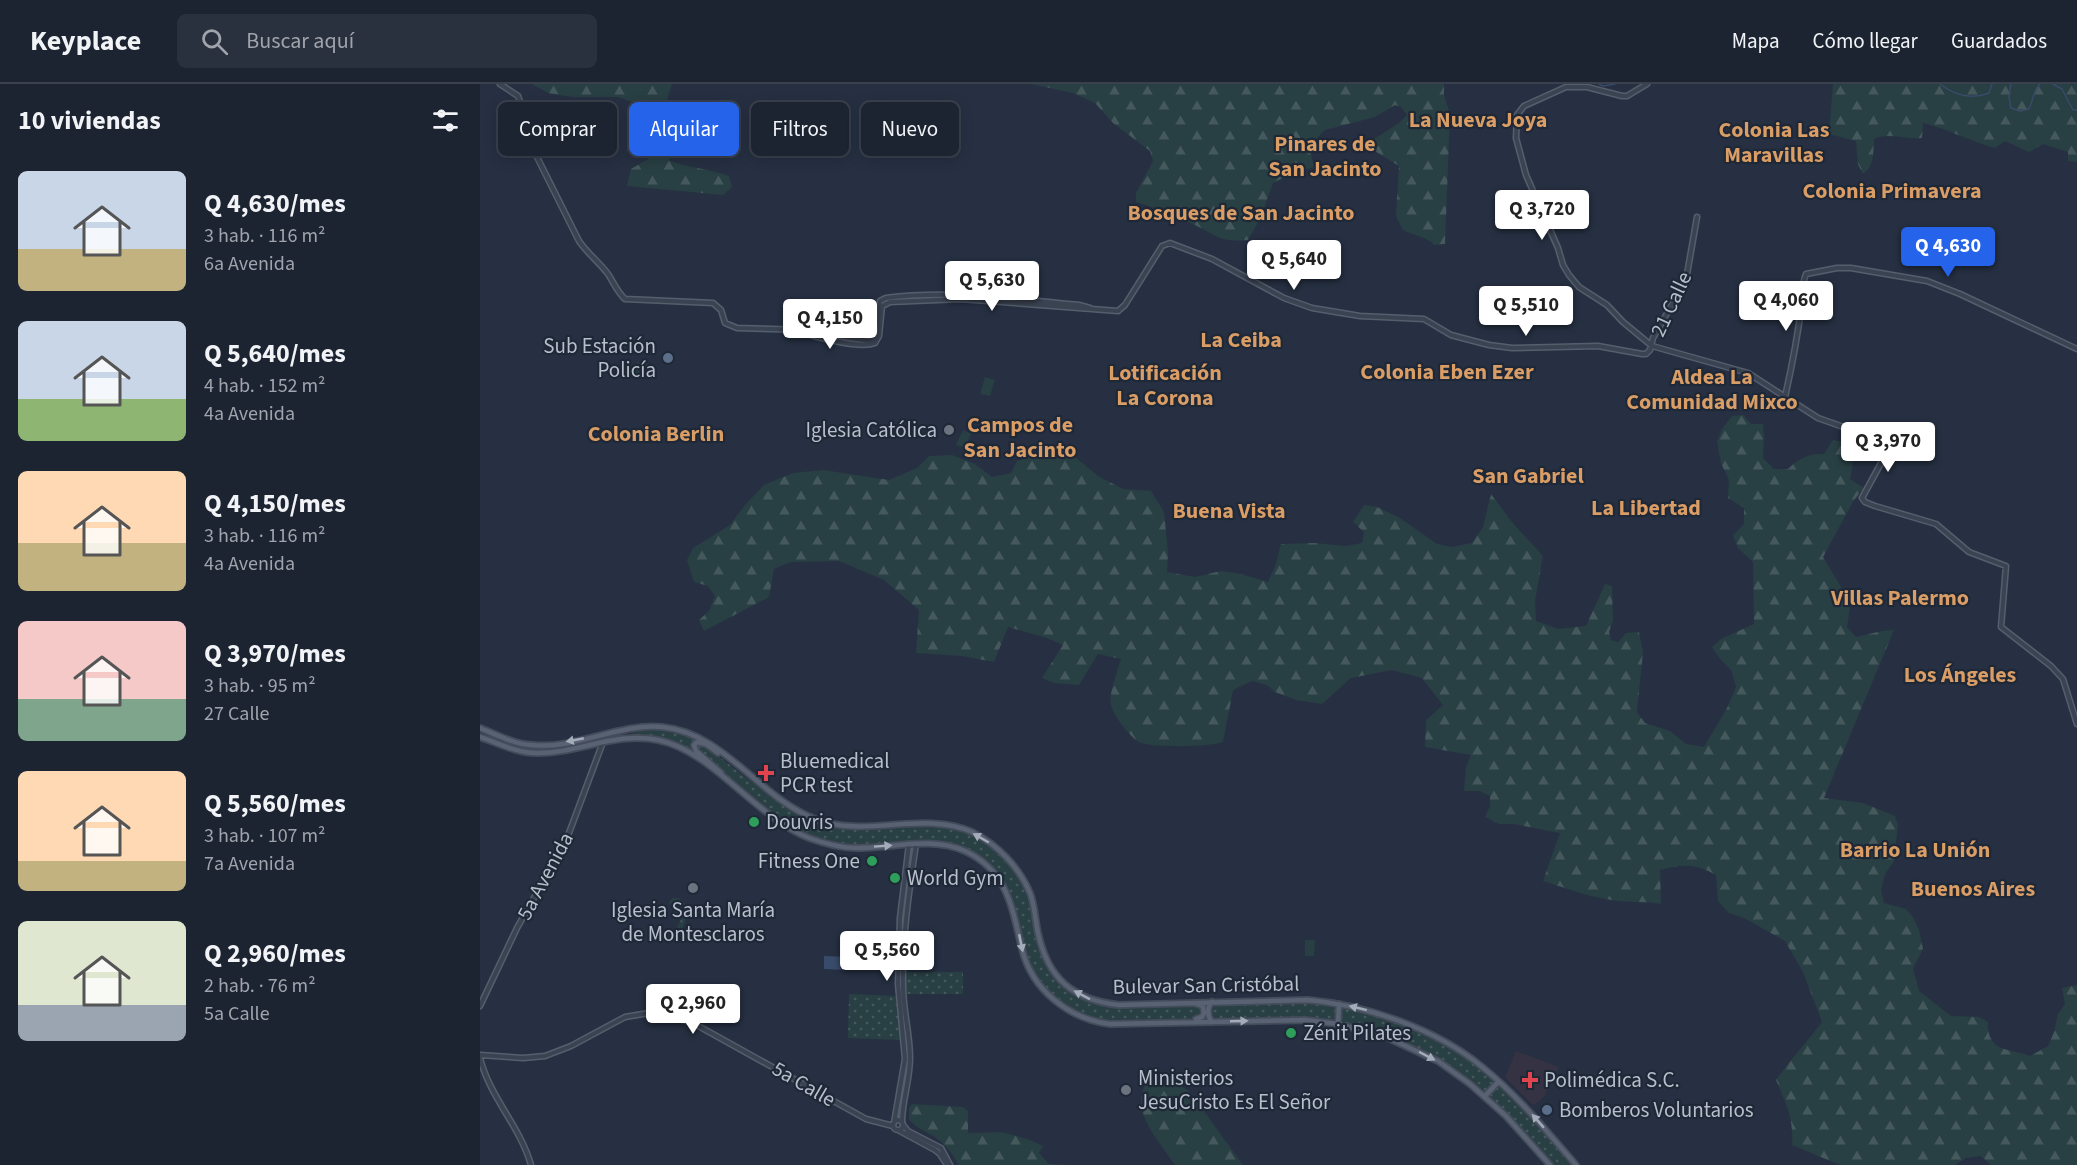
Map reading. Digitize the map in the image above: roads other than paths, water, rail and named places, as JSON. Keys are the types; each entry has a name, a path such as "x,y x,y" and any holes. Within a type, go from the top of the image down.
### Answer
{"main road":[{"name":"Bulevar San Cristóbal","path":"480,728 533,746 557,744 633,729 660,727 690,733 713,745 757,781 802,813 836,825 857,827 940,824 954,826 975,834 985,839 1002,854 1024,882 1030,894 1044,953 1052,970 1068,987 1094,1001 1105,1004 1308,1000 1339,1004 1387,1017 1445,1042 1467,1056 1532,1114 1576,1165"},
{"path":"603,742 608,737 624,734 633,729"},
{"name":"Bulevar San Cristóbal","path":"480,737 535,754 557,752 626,738 644,738 677,745 687,750 786,827 821,842 856,848 909,844 933,844 955,848 975,857 992,871 1006,888 1022,949 1030,968 1046,992 1061,1006 1078,1016 1103,1023 1305,1020 1338,1024 1386,1037 1411,1047 1450,1069 1485,1096 1550,1165"},
{"path":"753,802 742,789 696,751 695,743 706,744 757,781"},
{"path":"1170,1022 1200,1019 1204,1013 1203,1006 1192,1002"},
{"path":"1212,1002 1208,1007 1212,1022"},
{"path":"1338,1024 1339,1004"},
{"path":"1485,1096 1498,1082"}],"street":[{"name":"21 Calle","path":"500,84 518,96 536,155 579,241 588,254 608,274 619,293 625,298 713,303 718,306 723,320 729,326 799,331 846,342 875,343 879,336 882,303 890,302 962,299 1118,311 1125,305 1165,244 1170,243 1212,259 1284,298 1312,308 1360,316 1424,319 1451,335 1489,345 1512,348 1598,346 1646,354 1686,280 1698,217"},
{"path":"1647,84 1627,96 1587,87 1566,87 1524,106 1515,120 1516,138 1532,190 1558,248 1563,265 1572,279 1607,305 1652,346 1743,371 1818,418 1883,440 1887,446 1887,452 1862,498 1865,502 1875,506 1936,524 1969,552 2006,566 2001,627 2063,679 2077,724"},
{"path":"1785,397 1802,301 1803,280 1806,274 1837,268 1850,268 1927,281 2077,349"},
{"name":"5a Avenida","path":"480,1006 517,928 566,841 603,742"},
{"path":"909,844 900,918 898,984 905,1059 894,1124 898,1130 940,1154 948,1165"},
{"path":"898,1130 902,1129 910,1069 903,986 910,886 916,844"},
{"path":"904,885 910,886"},
{"name":"5a Calle","path":"480,1057 545,1056 571,1046 625,1017 658,1013 693,1023 866,1119 894,1124"},
{"path":"480,1057 494,1094 521,1138 531,1165"},
{"path":"894,1124 899,1120 908,1131 937,1146 943,1151 948,1165"},
{"path":"937,1146 944,1159"}],"water":[{"path":"824,956 847,957 847,970 824,969"}],"waterway":[{"path":"1599,84 1603,86 1615,84"},
{"path":"1940,84 1957,94 1970,96 1989,93 1992,84"},
{"path":"2011,84 2009,97 2011,108 2020,111 2029,109 2034,93 2040,84"},
{"path":"2053,84 2062,89 2073,110 2077,110"}],"place":[{"name":"Sub Estación Policía","path":"668,358"},
{"name":"Iglesia Católica","path":"949,430"},
{"name":"Bluemedical PCR test","path":"766,773"},
{"name":"Douvris","path":"754,822"},
{"name":"Fitness One","path":"872,861"},
{"name":"World Gym","path":"895,878"},
{"name":"Iglesia Santa María de Montesclaros","path":"693,888"},
{"name":"Zénit Pilates","path":"1291,1033"},
{"name":"Polimédica S.C.","path":"1530,1080"},
{"name":"Ministerios JesuCristo Es El Señor","path":"1126,1090"},
{"name":"Bomberos Voluntarios","path":"1547,1110"}],"district":[{"name":"La Nueva Joya","path":"1478,120"},
{"name":"Colonia Las Maravillas","path":"1774,142"},
{"name":"Pinares de San Jacinto","path":"1325,156"},
{"name":"Colonia Primavera","path":"1892,191"},
{"name":"Bosques de San Jacinto","path":"1241,213"},
{"name":"La Ceiba","path":"1241,340"},
{"name":"Colonia Eben Ezer","path":"1447,372"},
{"name":"Lotificación La Corona","path":"1165,386"},
{"name":"Aldea La Comunidad Mixco","path":"1712,390"},
{"name":"Colonia Berlin","path":"656,434"},
{"name":"Campos de San Jacinto","path":"1020,438"},
{"name":"San Gabriel","path":"1528,476"},
{"name":"La Libertad","path":"1646,508"},
{"name":"Buena Vista","path":"1229,511"},
{"name":"Villas Palermo","path":"1900,598"},
{"name":"Los Ángeles","path":"1960,675"},
{"name":"Barrio La Unión","path":"1915,850"},
{"name":"Buenos Aires","path":"1973,889"}]}
